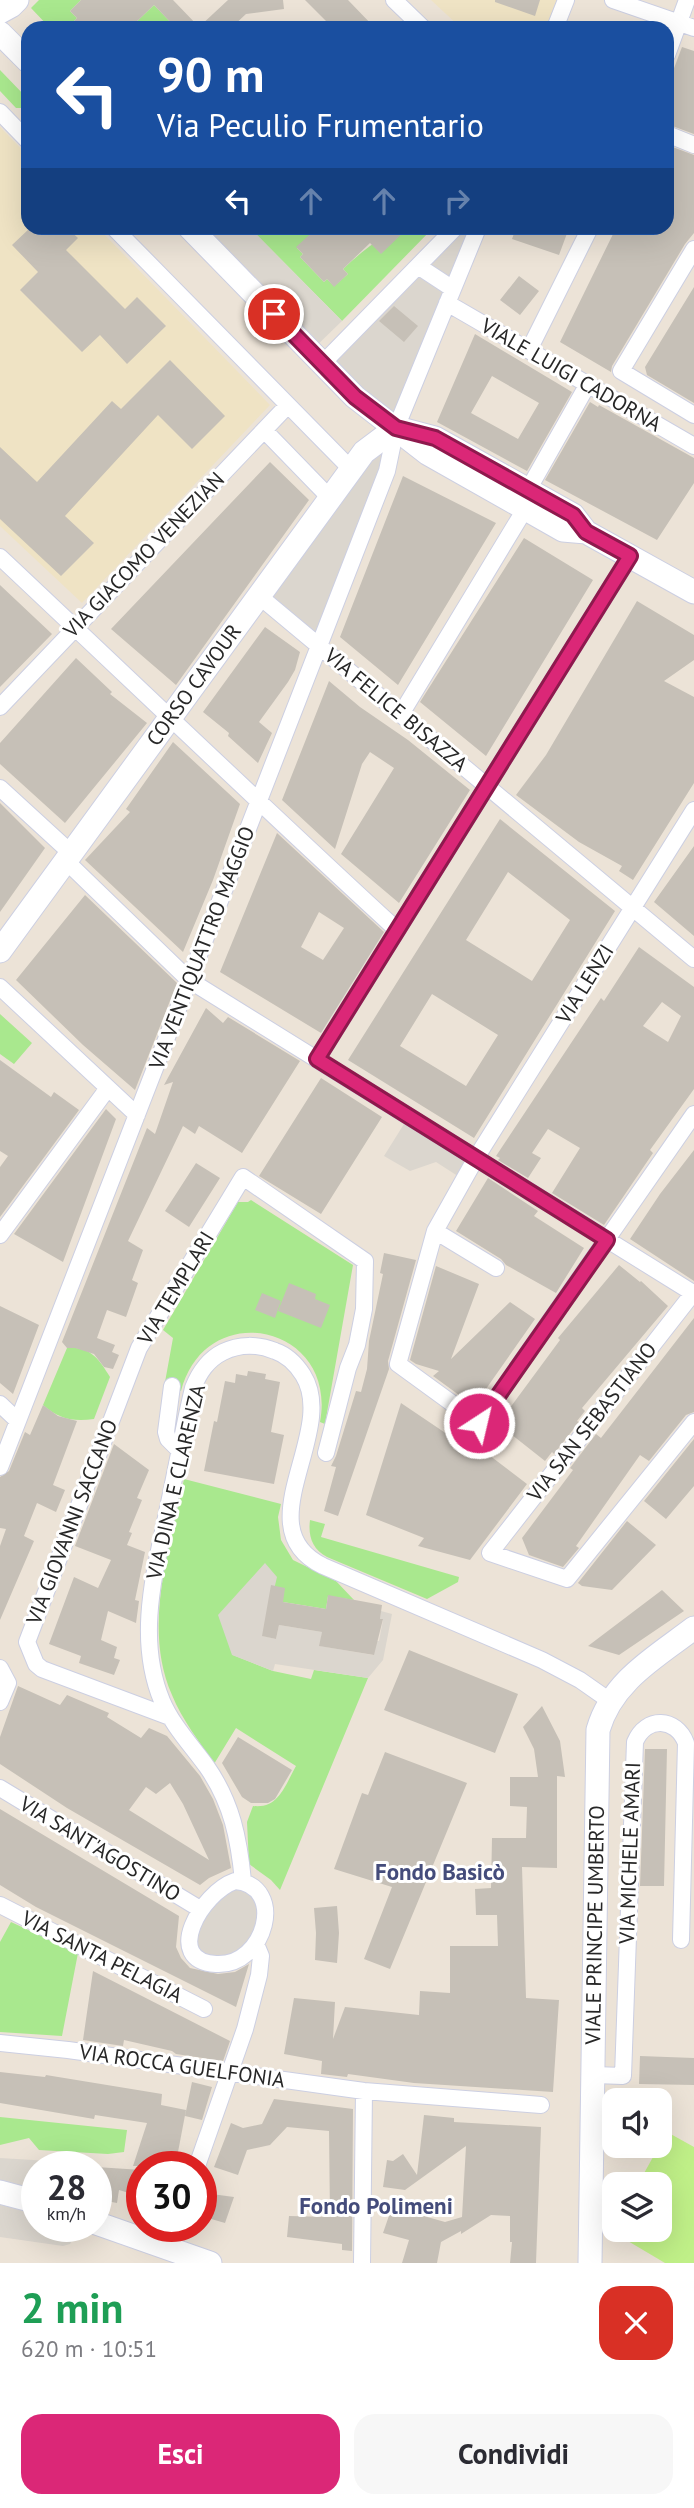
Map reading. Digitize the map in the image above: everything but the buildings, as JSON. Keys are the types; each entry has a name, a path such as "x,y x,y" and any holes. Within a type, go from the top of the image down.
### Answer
{"main road":[{"path":"0,12 17,0"},
{"path":"0,33 21,54"},
{"path":"197,235 355,397 396,428 435,438 526,499 573,515 586,532 694,592"},
{"name":"CORSO CAVOUR","path":"0,951 330,498 345,463 396,428"},
{"name":"VIALE PRINCIPE UMBERTO","path":"590,2263 596,1747 601,1718 627,1679 694,1628"},
{"path":"0,2192 21,2198"},
{"path":"112,2229 210,2263"}],"street":[{"path":"394,0 416,21"},
{"path":"558,21 566,0"},
{"path":"613,0 672,21"},
{"path":"674,44 686,26 687,0"},
{"path":"0,112 21,134"},
{"path":"674,137 694,145"},
{"path":"121,235 345,463"},
{"path":"322,364 448,235"},
{"name":"VIA VENTIQUATTRO MAGGIO","path":"0,1467 387,471 396,428 475,235"},
{"path":"529,350 586,235"},
{"name":"VIALE LUIGI CADORNA","path":"694,249 621,371 694,415"},
{"name":"VIALE LUIGI CADORNA","path":"418,266 450,296 529,350 694,446"},
{"path":"401,714 526,499 588,384"},
{"name":"VIA GIACOMO VENEZIAN","path":"0,707 288,405"},
{"path":"264,430 330,498"},
{"path":"317,1059 630,556"},
{"path":"0,557 171,717 258,803 397,930"},
{"name":"VIA FELICE BISAZZA","path":"259,596 694,959"},
{"path":"1,790 189,980 693,1292"},
{"name":"VIA LENZI","path":"607,1240 479,1423 398,1364 435,1231 476,1158 694,810"},
{"path":"0,987 137,1115"},
{"path":"0,1235 108,1088"},
{"path":"607,1240 694,1114"},
{"name":"VIA TEMPLARI","path":"117,1402 129,1369 150,1327 243,1177 365,1261 364,1308 357,1345 348,1368 326,1453"},
{"path":"435,1231 496,1268"},
{"name":"VIA SAN SEBASTIANO","path":"693,1292 490,1553 567,1579 694,1422"},
{"name":"VIA DINA E CLARENZA","path":"243,1881 238,1835 228,1801 209,1769 170,1717 156,1685 149,1609 193,1388 203,1368 221,1353 242,1346 255,1346 278,1352 298,1367 310,1387 310,1422 290,1520 293,1537 302,1551 323,1566 561,1668 610,1701"},
{"path":"172,1386 166,1432 168,1439 180,1451"},
{"name":"VIA GIOVANNI SACCANO","path":"117,1402 27,1642 36,1664 42,1669 170,1717"},
{"path":"0,1404 18,1421"},
{"path":"0,1668 8,1683 0,1702"},
{"name":"VIA MICHELE AMARI","path":"594,2075 623,2076 635,1742 643,1728 659,1722 670,1724 677,1729 686,1743 681,1940"},
{"name":"VIA SANT'AGOSTINO","path":"0,1788 200,1909"},
{"path":"235,1881 243,1881 256,1889 265,1911 265,1923 256,1944 235,1961 223,1964 203,1962 196,1958 190,1941 194,1920 218,1889 235,1881"},
{"name":"VIA SANTA PELAGIA","path":"0,1905 204,2010"},
{"path":"202,2151 245,2029 261,1965 256,1944"},
{"name":"VIA ROCCA GUELFONIA","path":"0,2043 363,2091 541,2105"},
{"path":"362,2263 363,2091"}],"shaded area":[{"path":"431,0 561,0 554,21 454,21"},
{"path":"0,127 21,149 21,235 105,235 270,405 82,603 0,526"},
{"path":"197,235 257,235 342,321 310,352"},
{"path":"448,235 475,235 319,646 259,596 396,428 322,364"},
{"path":"409,1116 476,1158 464,1180 436,1162 410,1171 384,1156"},
{"path":"265,1563 277,1577 263,1636 276,1639 279,1625 322,1632 320,1646 373,1655 383,1620 380,1619 381,1611 392,1614 383,1660 368,1678 275,1664 273,1671 232,1655 218,1615"},
{"path":"227,1883 262,1900 256,1944 212,1964 190,1941"},
{"path":"0,2158 21,2159 21,2240 0,2237"},
{"path":"35,2242 71,2242 63,2246"}],"green space":[{"path":"39,0 81,0 70,11 77,18 74,21 43,21 31,8"},
{"path":"154,5 169,21 137,21"},
{"path":"0,70 21,92 21,108 16,108 0,91"},
{"path":"257,235 310,235 297,248 303,254 300,257 324,282 327,279 334,286 348,274 343,269 374,243 391,235 426,235 342,321"},
{"path":"0,1014 32,1043 14,1064 0,1054"},
{"path":"251,1200 353,1265 325,1424 320,1422 320,1389 309,1363 291,1345 267,1335 241,1333 216,1342 195,1361 181,1391 165,1382 173,1338 163,1330 238,1202"},
{"path":"67,1348 82,1349 93,1355 110,1377 94,1419 67,1418 55,1414 43,1405"},
{"path":"184,1479 281,1504 278,1517 281,1540 293,1560 336,1581 354,1600 328,1596 326,1609 283,1602 233,1655 273,1671 311,1679 314,1670 368,1678 280,1890 249,1864 247,1822 253,1806 262,1806 275,1800 296,1766 236,1728 214,1764 181,1713 163,1669 159,1642 162,1587"},
{"path":"310,1520 325,1524 321,1537 459,1577 458,1582 427,1599 322,1554 312,1541"},
{"path":"11,1922 78,1953 62,2036 0,2032 0,1942"},
{"path":"0,2117 127,2130 124,2152 112,2154 112,2151 39,2150 29,2138 0,2145"},
{"path":"672,2135 694,2147 694,2263 665,2263 630,2242 672,2242 672,2172 645,2172 652,2158 672,2158"}],"district":[{"name":"Fondo Basicò","path":"440,1872"},
{"name":"Fondo Polimeni","path":"376,2206"}],"route":[{"path":"274,314 355,397 396,428 435,438 573,515 586,532 630,556 317,1059 607,1240 479,1423"}]}
